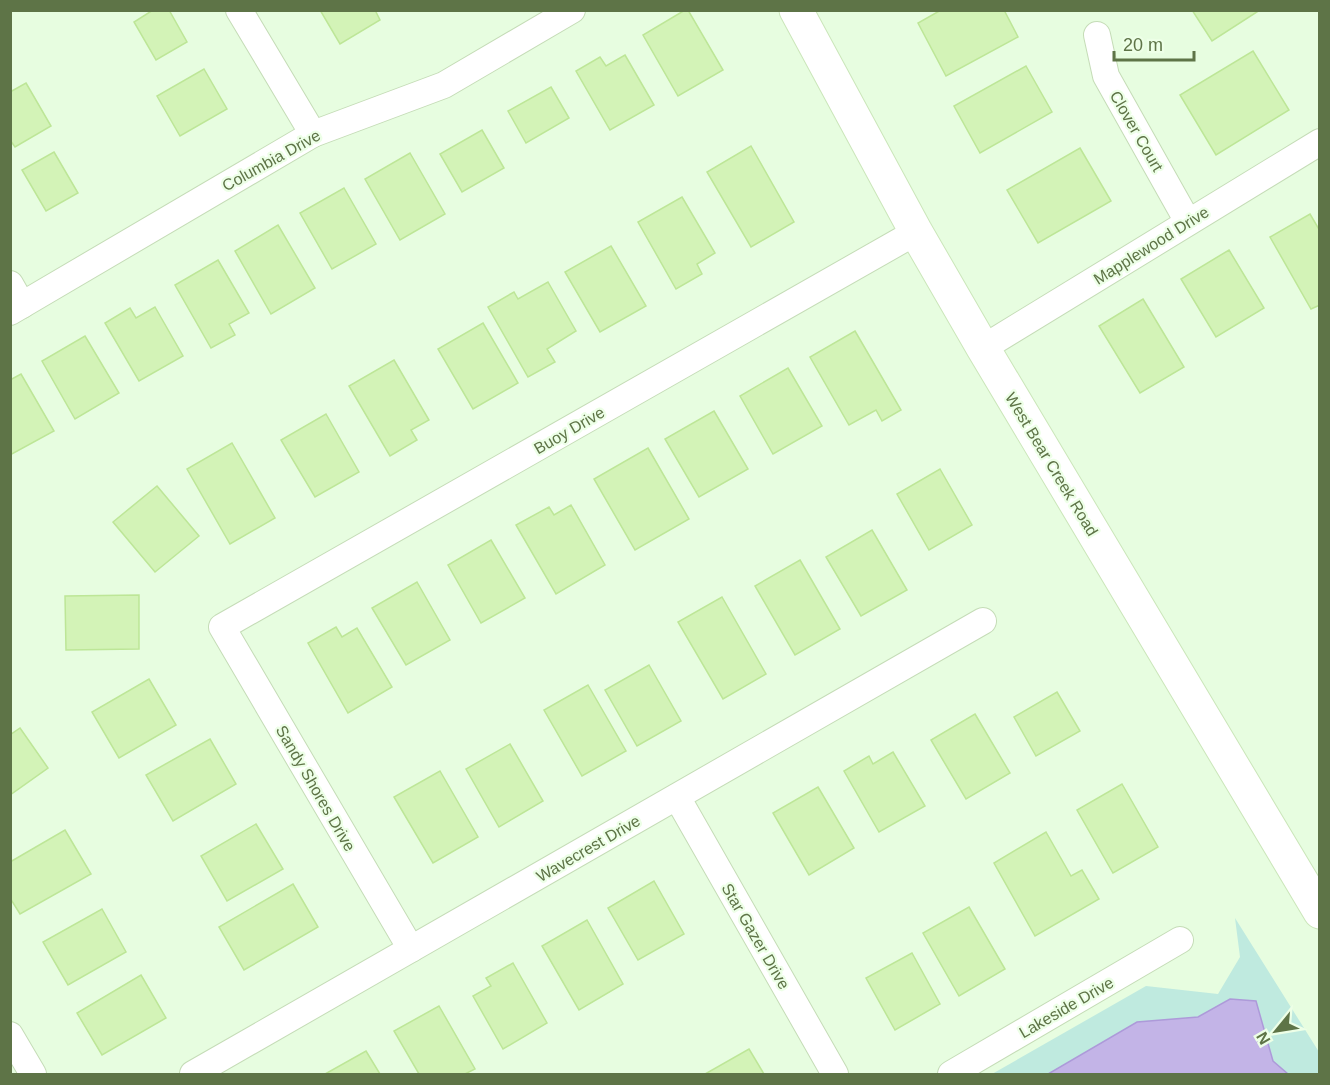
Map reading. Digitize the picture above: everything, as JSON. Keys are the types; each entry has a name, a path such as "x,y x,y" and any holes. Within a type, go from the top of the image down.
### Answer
{"main road":[{"name":"West Bear Creek Road","path":"796,10 916,232 983,348 1320,912"}],"street":[{"path":"239,10 313,134"},
{"name":"Columbia Drive","path":"14,300 313,134 444,85 572,10"},
{"name":"Clover Court","path":"1097,35 1106,76 1188,222"},
{"name":"Mapplewood Drive","path":"983,348 1320,141"},
{"name":"Buoy Drive","path":"222,627 916,232"},
{"name":"Wavecrest Drive","path":"193,1074 983,621"},
{"name":"Sandy Shores Drive","path":"222,627 411,950"},
{"name":"Star Gazer Drive","path":"677,797 835,1074"},
{"name":"Lakeside Drive","path":"951,1074 1180,940"},
{"path":"10,1035 33,1074"}],"shaded area":[{"path":"1235,918 1319,1052 1319,1074 992,1074 1146,986 1218,994 1240,957"},
{"path":"1230,999 1256,1001 1273,1061 1288,1074 1048,1074 1137,1022 1198,1017"}],"building":[{"path":"153,10 169,10 187,42 156,60 134,22"},
{"path":"320,10 375,10 380,20 340,44"},
{"path":"688,10 723,70 678,96 643,35"},
{"path":"941,10 1004,10 1018,37 946,76 918,23"},
{"path":"1192,10 1260,10 1212,41"},
{"path":"1253,51 1289,110 1216,155 1180,95"},
{"path":"625,55 654,105 610,130 576,71 600,57 606,66"},
{"path":"1026,66 1052,112 980,153 954,106"},
{"path":"204,69 227,109 180,136 157,96"},
{"path":"26,83 51,126 15,147 10,140 10,92"},
{"path":"551,87 569,118 526,143 508,111"},
{"path":"482,130 504,168 462,192 440,154"},
{"path":"751,146 794,222 751,247 707,172"},
{"path":"1080,148 1111,201 1038,243 1007,190"},
{"path":"54,152 78,193 46,211 22,170"},
{"path":"410,153 445,214 400,240 365,179"},
{"path":"344,188 376,244 332,269 300,213"},
{"path":"682,197 715,253 697,264 702,274 676,289 638,222"},
{"path":"1310,214 1320,231 1320,305 1311,309 1270,237"},
{"path":"278,225 315,288 271,314 235,251"},
{"path":"611,246 646,306 600,332 565,272"},
{"path":"1229,250 1264,308 1216,337 1181,279"},
{"path":"218,260 249,313 229,324 235,335 211,348 175,285"},
{"path":"548,282 576,331 547,349 555,362 528,377 488,307 514,292 518,299"},
{"path":"1143,299 1184,367 1140,393 1099,326"},
{"path":"155,307 183,356 139,381 105,323 130,308 136,318"},
{"path":"483,323 518,383 473,409 438,349"},
{"path":"855,331 901,410 882,421 876,410 849,425 810,357"},
{"path":"85,336 119,393 75,419 42,361"},
{"path":"394,360 429,420 411,430 417,440 390,456 349,386"},
{"path":"788,368 822,426 773,454 740,396"},
{"path":"21,374 54,431 10,455 10,380"},
{"path":"714,411 748,469 699,497 665,439"},
{"path":"326,414 359,472 315,497 281,440"},
{"path":"232,443 275,518 230,544 187,469"},
{"path":"648,448 689,519 635,550 594,479"},
{"path":"940,469 972,525 929,550 897,494"},
{"path":"157,486 199,536 155,572 113,522"},
{"path":"571,505 605,565 556,594 516,525 549,507 554,515"},
{"path":"872,530 907,590 861,616 826,557"},
{"path":"491,540 525,598 481,623 448,565"},
{"path":"800,560 840,629 795,655 755,586"},
{"path":"417,582 450,640 406,665 372,608"},
{"path":"139,595 139,649 66,650 65,596"},
{"path":"722,597 766,674 723,699 678,622"},
{"path":"336,627 342,637 357,628 392,687 348,713 308,643"},
{"path":"649,665 681,721 637,746 605,690"},
{"path":"149,679 176,725 119,758 92,712"},
{"path":"588,685 626,751 582,776 544,710"},
{"path":"1057,692 1080,731 1036,756 1014,717"},
{"path":"975,714 1010,773 966,799 931,740"},
{"path":"20,728 48,768 10,795 10,735"},
{"path":"210,739 236,784 173,821 146,775"},
{"path":"510,744 543,801 499,827 466,769"},
{"path":"893,752 925,806 879,832 844,771 869,756 873,764"},
{"path":"440,771 478,837 433,863 394,797"},
{"path":"1122,784 1158,847 1113,873 1077,810"},
{"path":"818,787 854,848 809,875 773,813"},
{"path":"256,824 283,869 227,901 201,856"},
{"path":"65,830 91,874 20,914 10,898 10,862"},
{"path":"1046,832 1071,876 1082,870 1099,899 1035,936 994,863"},
{"path":"654,881 684,934 638,960 608,908"},
{"path":"293,884 318,927 244,970 219,927"},
{"path":"969,907 1005,969 959,996 923,933"},
{"path":"102,909 126,952 68,985 43,942"},
{"path":"587,920 623,984 579,1010 542,946"},
{"path":"912,953 940,1004 895,1030 866,978"},
{"path":"513,963 547,1023 503,1049 473,996 491,986 486,978"},
{"path":"141,975 166,1018 102,1055 77,1013"},
{"path":"439,1006 475,1069 465,1074 419,1074 394,1031"},
{"path":"749,1049 764,1074 705,1074"},
{"path":"366,1051 380,1074 325,1074"}]}
